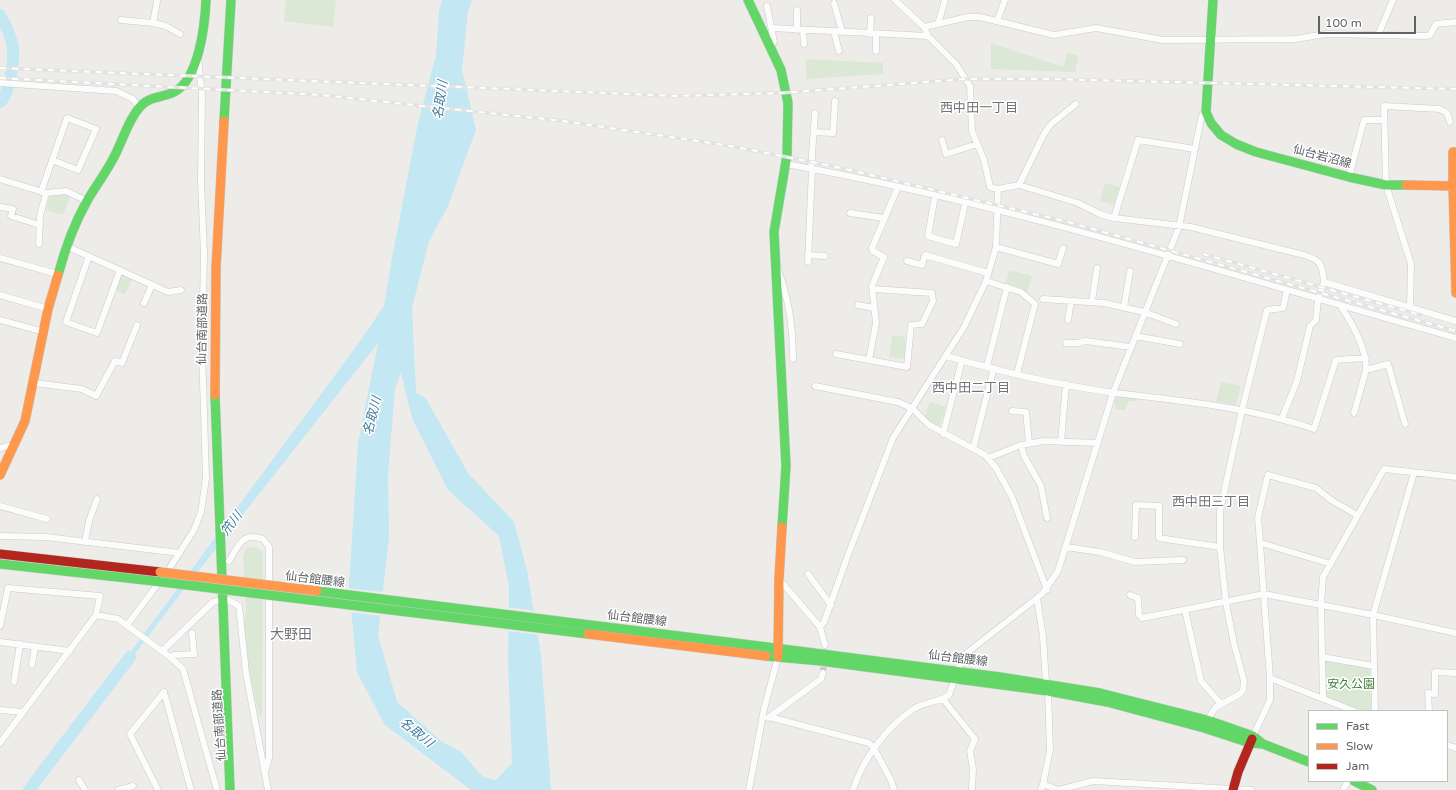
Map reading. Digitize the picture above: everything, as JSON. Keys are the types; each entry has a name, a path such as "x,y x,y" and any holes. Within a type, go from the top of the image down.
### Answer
{"main road":[{"path":"0,474 16,444 25,421 48,309 66,246 87,201 113,159 138,107 151,98 168,95 182,86 194,67 205,22 206,0"},
{"name":"仙台南部道路","path":"230,790 225,563 218,494 215,398 216,268 231,0"},
{"path":"748,0 756,21 780,67 785,82 788,114 784,180 775,214 776,266 786,466 779,579 778,653"},
{"name":"仙台岩沼線","path":"1213,0 1206,112 1215,130 1226,139 1256,152 1349,177 1386,185 1453,186"},
{"path":"1456,152 1453,152 1456,293"},
{"name":"仙台館腰線","path":"0,554 160,572 766,652"},
{"name":"仙台館腰線","path":"0,564 766,652 872,659 956,675 1126,699 1207,720 1252,740 1308,762"},
{"name":"仙台南部道路","path":"226,659 236,790"},
{"name":"仙台館腰線","path":"1047,687 1252,740"},
{"path":"1234,789 1252,740"},
{"path":"1356,782 1372,790"}],"street":[{"path":"153,23 157,0"},
{"path":"896,0 924,27 928,36 956,64 970,86 970,120 977,144 984,160 990,187 998,188 1019,185 1078,203 1100,214 1114,218 1179,227 1191,227 1316,259 1323,266 1324,282 1318,299 1316,320 1310,326 1297,381 1282,418"},
{"path":"938,24 945,0"},
{"path":"997,21 1005,0"},
{"path":"1378,35 1393,0"},
{"path":"834,3 842,32"},
{"path":"767,6 774,42"},
{"path":"797,10 804,44"},
{"path":"924,27 968,17 997,21 1054,35 1096,28 1163,40 1295,39 1326,34 1427,36 1430,35 1436,24 1456,22"},
{"path":"871,18 876,51"},
{"path":"121,20 153,23 166,26 180,34"},
{"path":"772,28 928,36"},
{"path":"834,32 839,51"},
{"path":"128,626 180,553 194,530 201,512 206,478 202,349 204,254 201,182 202,95 198,55"},
{"path":"0,84 116,91 133,99 138,107"},
{"path":"814,132 833,133 835,101"},
{"path":"1019,185 1044,134 1051,124 1076,104"},
{"path":"1410,307 1411,264 1386,185 1384,106 1440,109 1447,113 1450,122"},
{"path":"853,790 873,747 913,709 943,699 949,695 963,656 1047,590 1058,571 1113,392 1134,336 1179,227 1201,119 1203,114 1206,112"},
{"path":"815,113 811,169 808,259 825,256"},
{"path":"39,244 43,192 52,160 67,118 96,129 78,170 52,160"},
{"path":"1349,177 1364,120 1384,120"},
{"path":"942,140 946,154 977,144"},
{"path":"1114,218 1138,140 1195,149"},
{"path":"786,164 898,187 998,211 1167,255 1456,338"},
{"path":"0,179 43,192 66,191 87,201"},
{"path":"869,360 876,322 872,286 884,257 873,251 872,248 898,187"},
{"path":"820,627 824,622 893,438 913,409 977,304 986,281 996,247 998,188"},
{"path":"935,196 928,236 956,244 965,204"},
{"path":"0,207 13,209 11,216 40,225"},
{"path":"850,213 884,218"},
{"path":"66,246 168,292 181,290"},
{"path":"996,247 1058,264 1063,248"},
{"path":"907,261 922,265 924,255 988,273"},
{"path":"89,256 66,322 97,333 120,270"},
{"path":"0,258 57,274"},
{"path":"776,266 786,289 793,335 793,359"},
{"path":"1092,301 1097,268"},
{"path":"1124,307 1130,271"},
{"path":"986,281 1021,292 1035,304 1017,374"},
{"path":"1324,282 1456,321"},
{"path":"144,303 152,285"},
{"path":"987,366 1007,287"},
{"path":"836,354 907,367 911,325 922,324 933,301 932,293 873,289"},
{"path":"1207,720 1216,707 1240,694 1243,690 1244,681 1234,644 1226,603 1220,547 1220,511 1242,410 1267,310 1283,308 1287,290"},
{"path":"0,295 48,309"},
{"path":"1043,299 1092,301 1124,307 1144,312 1176,324"},
{"path":"1068,320 1071,301"},
{"path":"858,305 874,308"},
{"path":"1340,305 1348,318 1366,358 1366,370 1354,412"},
{"path":"0,320 44,332"},
{"path":"34,383 82,389 96,396 115,361 122,364 136,325"},
{"path":"1134,336 1180,344"},
{"path":"1066,343 1086,341 1131,347"},
{"path":"946,356 1017,374 1066,384 1242,410 1282,418 1314,429 1336,360 1366,358"},
{"path":"943,434 962,360"},
{"path":"1366,370 1388,364 1405,424"},
{"path":"973,449 994,368"},
{"path":"1061,442 1066,384"},
{"path":"815,386 898,402 913,409 929,425 943,434 988,458 996,468 1012,497 1047,590"},
{"path":"1012,411 1026,412 1029,443"},
{"path":"988,458 1029,443 1044,441 1098,443"},
{"path":"0,448 16,444"},
{"path":"1021,445 1024,456 1041,486 1046,518"},
{"path":"1323,699 1320,605 1323,577 1384,469 1456,477"},
{"path":"1375,710 1373,615 1414,473"},
{"path":"1252,740 1270,700 1270,678 1258,517 1268,474 1316,488 1331,500 1357,515"},
{"path":"84,542 92,504 97,499"},
{"path":"1135,537 1136,505 1159,506 1158,538 1220,547"},
{"path":"0,506 47,519"},
{"path":"0,536 46,537 180,553"},
{"path":"225,563 240,543 247,537 256,536 263,539 269,547 269,758 265,772"},
{"path":"1261,543 1330,564"},
{"path":"1066,547 1100,552 1135,562 1183,560"},
{"path":"808,574 830,604"},
{"path":"779,579 820,627 825,645"},
{"path":"0,626 8,588 100,596 96,615 0,743"},
{"path":"1130,595 1138,598 1139,615 1142,618 1226,603 1264,594 1456,633"},
{"path":"1037,598 1043,637 1050,750 1042,787 1058,790 1093,781 1251,790"},
{"path":"228,600 239,606 241,610 241,634 246,673 268,790"},
{"path":"160,649 213,602 217,601"},
{"path":"1185,610 1201,681 1221,704"},
{"path":"96,615 118,619 160,649 180,666 185,674 217,790"},
{"path":"170,657 174,655 194,654 192,633"},
{"path":"0,642 70,650"},
{"path":"14,682 20,644"},
{"path":"32,665 35,646"},
{"path":"749,790 761,724 778,653"},
{"path":"1322,657 1374,666"},
{"path":"1428,710 1428,693 1434,694 1434,672 1456,673"},
{"path":"761,724 821,679 823,673"},
{"path":"1270,678 1351,710"},
{"path":"158,790 130,734 164,692 191,790"},
{"path":"943,699 975,739 970,751 973,769 972,790"},
{"path":"0,710 23,712"},
{"path":"769,717 869,743 873,747 891,780 894,790"},
{"path":"79,780 85,790"},
{"path":"118,790 133,786"}],"green space":[{"path":"286,0 336,0 333,27 284,21"},
{"path":"991,43 1063,67 1068,52 1078,56 1075,72 991,69"},
{"path":"806,59 883,63 883,74 806,79"},
{"path":"1105,183 1119,187 1114,205 1100,201"},
{"path":"64,193 70,196 63,215 46,210 50,196"},
{"path":"1009,270 1032,276 1027,292 1022,288 1006,283"},
{"path":"125,276 132,279 125,295 116,290 120,277"},
{"path":"892,335 905,337 905,356 902,359 889,357"},
{"path":"1221,382 1241,386 1236,405 1216,401"},
{"path":"1119,395 1137,397 1137,401 1129,401 1125,410 1116,409 1114,400"},
{"path":"930,402 946,407 939,428 930,424 924,418"},
{"path":"256,547 263,552 262,716 259,716 249,670 244,626 246,609 243,557 246,548"},
{"name":"安久公園","path":"1328,661 1370,668 1371,710 1358,710 1328,697 1325,693 1325,662"}],"water":[{"name":"名取川","path":"442,0 472,0 468,11 462,70 476,130 448,206 429,241 412,308 416,393 425,397 468,473 514,522 527,570 541,655 551,790 471,790 384,724 357,672 349,585 358,443 378,343 181,593 122,671 118,669 358,344 384,306 418,123 436,55 439,11","holes":["401,373 412,418 448,490 499,536 509,587 508,662 512,763 496,780 483,777 461,752 441,741 397,702 378,635 389,537 388,476 395,388"]}],"pier":[{"path":"347,588 384,592 382,616 349,612"},
{"path":"507,607 536,611 540,635 506,631"}],"waterway":[{"path":"0,15 10,35 13,48 12,68 9,84 0,102"},
{"name":"笊川","path":"29,790 130,657"}],"tunnel":[{"path":"823,673 825,645"}],"railway":[{"path":"0,68 676,96 781,93 966,79 1049,79 1456,89"},
{"path":"0,78 321,95 563,121 731,146 837,167 1068,222 1456,331"},
{"path":"1203,254 1421,315"}],"traffic: fast":[{"path":"58,275 67,246 78,219 87,201 113,159 135,114 147,101 174,92 183,86 189,76 195,64 199,50 204,23 206,0"},
{"path":"224,121 231,0"},
{"path":"748,0 781,70 788,103 787,155 774,232 786,466 782,527"},
{"path":"1213,0 1206,112 1211,123 1221,135 1236,144 1256,152 1349,177 1386,185 1406,185"},
{"path":"215,395 230,790"},
{"path":"0,564 154,581"},
{"path":"154,581 588,634"},
{"path":"317,591 767,647"},
{"path":"767,647 1000,677 1100,693 1207,720 1253,736 1263,744 1308,762"},
{"path":"766,656 821,661 1048,691 1107,702 1204,728 1250,743 1263,744"},
{"path":"1356,782 1372,790"}],"traffic: slow":[{"path":"215,395 216,268 224,121"},
{"path":"1453,186 1453,152 1456,152"},
{"path":"1406,185 1453,186 1456,293"},
{"path":"0,475 25,421 48,309 58,275"},
{"path":"778,657 779,579 782,527"},
{"path":"160,572 317,591"},
{"path":"588,634 766,656"}],"traffic: jam":[{"path":"0,554 160,572"},
{"path":"1233,790 1238,772 1252,739"}],"district":[{"name":"西中田一丁目","path":"979,109"},
{"name":"西中田二丁目","path":"971,389"},
{"name":"西中田三丁目","path":"1211,503"},
{"name":"大野田","path":"291,635"}]}
